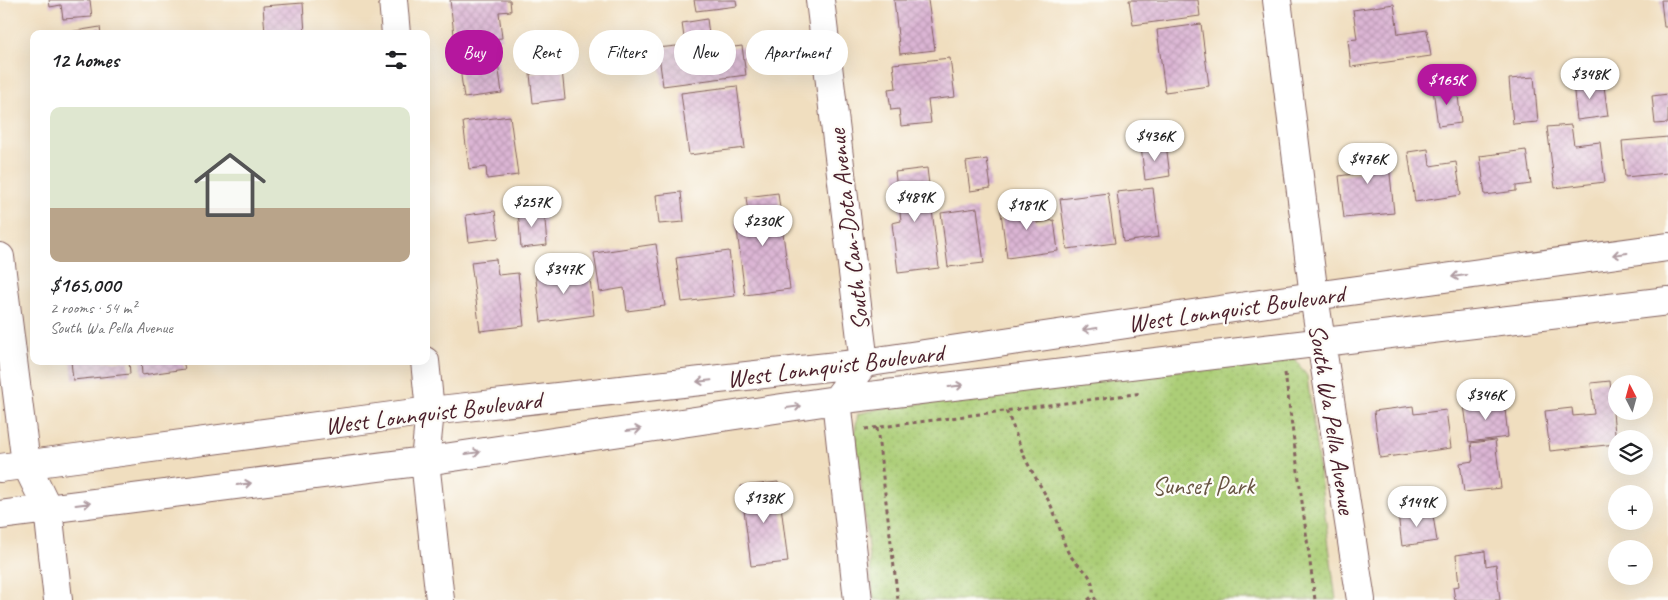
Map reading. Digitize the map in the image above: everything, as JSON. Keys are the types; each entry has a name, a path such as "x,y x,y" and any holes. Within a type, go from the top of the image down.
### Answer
{"street":[{"path":"393,0 396,30"},
{"name":"South Can-Dota Avenue","path":"820,0 864,363 836,400"},
{"name":"South Wa Pella Avenue","path":"1277,0 1314,296 1360,600"},
{"name":"West Lonnquist Boulevard","path":"13,466 430,411 864,363 1314,296 1668,247"},
{"path":"0,258 13,466 48,509 58,600"},
{"name":"West Lonnquist Boulevard","path":"0,515 424,460 836,400 1668,301"},
{"path":"425,365 430,411 424,460 440,600"},
{"path":"836,400 858,600"}],"path":[{"path":"1284,366 1315,600"},
{"path":"1276,376 1295,373"},
{"path":"862,430 1150,392"},
{"path":"1006,411 1013,424 1027,463 1047,497 1056,517 1069,554 1089,574 1094,586 1094,598 1088,600"},
{"path":"877,428 898,600"}],"green space":[{"name":"Sunset Park","path":"1279,358 1294,358 1307,376 1336,600 874,600 855,430 858,414 878,409"}],"building":[{"path":"49,0 90,0 92,17 63,19 61,5 50,7"},
{"path":"450,0 510,0 511,11 499,12 501,30 453,30"},
{"path":"694,0 736,0 737,6 696,11"},
{"path":"894,0 928,0 935,50 900,54"},
{"path":"1129,0 1198,0 1200,16 1133,25"},
{"path":"1661,0 1668,0 1668,27 1664,27"},
{"path":"303,3 305,30 265,30 263,6"},
{"path":"1394,4 1398,34 1427,30 1431,56 1351,67 1348,40 1357,39 1353,10"},
{"path":"707,19 708,30 683,30 682,23"},
{"path":"1201,24 1209,86 1165,92 1157,30"},
{"path":"100,27 100,30 82,30"},
{"path":"674,46 674,75 736,75 736,47 742,46 746,75 663,86 662,75 664,75 664,47"},
{"path":"950,58 955,97 928,100 931,123 901,126 899,109 891,110 888,89 896,88 893,64"},
{"path":"461,75 500,75 502,93 464,98"},
{"path":"530,75 563,75 565,99 533,103"},
{"path":"1534,77 1538,122 1513,124 1509,79"},
{"path":"1603,79 1608,116 1577,120 1573,83"},
{"path":"737,86 745,148 689,155 681,93"},
{"path":"1457,86 1461,123 1438,126 1433,89"},
{"path":"1668,94 1668,123 1655,124 1652,96"},
{"path":"510,116 518,175 487,179 486,167 469,169 463,122"},
{"path":"1571,125 1574,145 1600,142 1605,182 1555,188 1547,127"},
{"path":"1668,137 1668,173 1625,177 1622,141"},
{"path":"1166,144 1170,176 1145,180 1141,147"},
{"path":"1387,145 1394,213 1344,218 1339,176 1360,173 1357,148"},
{"path":"1428,149 1430,166 1456,162 1461,195 1415,202 1408,152"},
{"path":"1526,150 1531,184 1516,186 1516,191 1485,195 1480,156"},
{"path":"987,159 991,188 970,191 966,162"},
{"path":"927,168 939,268 898,273 892,223 901,221 895,172"},
{"path":"1153,188 1159,237 1123,242 1117,192"},
{"path":"681,192 684,222 659,224 656,195"},
{"path":"778,193 790,289 745,295 736,222 749,221 746,197"},
{"path":"1108,193 1115,243 1067,249 1060,199"},
{"path":"1034,201 1037,223 1054,220 1058,251 1007,258 1000,205"},
{"path":"544,208 547,245 521,248 518,210"},
{"path":"977,208 984,263 948,267 941,213"},
{"path":"495,211 499,238 469,242 466,215"},
{"path":"656,244 665,306 627,311 624,288 600,292 594,253"},
{"path":"729,251 735,296 682,302 676,258"},
{"path":"496,259 498,275 518,273 524,326 480,331 471,262"},
{"path":"560,268 560,274 589,270 594,315 541,322 535,271"},
{"path":"71,365 129,365 130,374 73,380"},
{"path":"141,365 184,365 185,369 142,375"},
{"path":"1608,381 1608,420 1614,420 1615,430 1608,430 1608,445 1550,451 1545,411 1572,408 1573,416 1594,414 1591,383"},
{"path":"1504,400 1508,437 1469,442 1464,405"},
{"path":"1413,406 1414,414 1446,410 1451,448 1380,458 1374,411"},
{"path":"1495,440 1501,488 1464,492 1460,463 1473,461 1471,443"},
{"path":"778,482 788,562 751,566 741,486"},
{"path":"1432,509 1437,541 1402,546 1398,514"},
{"path":"1485,551 1486,566 1496,564 1500,600 1455,600 1453,587 1459,586 1456,555"}]}
